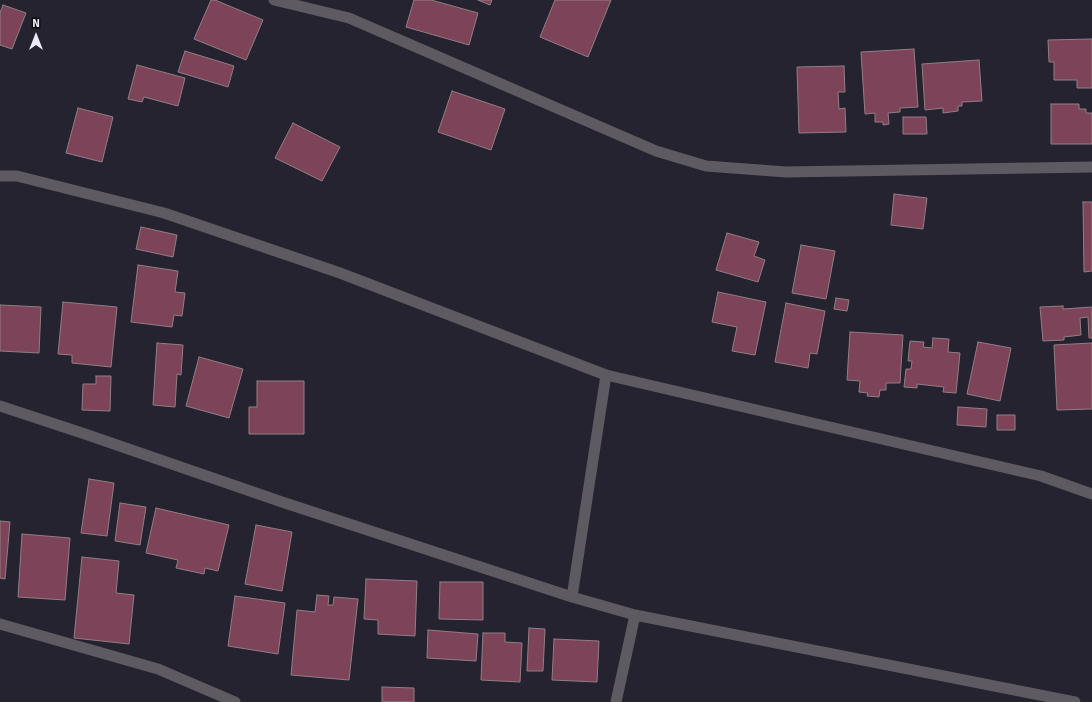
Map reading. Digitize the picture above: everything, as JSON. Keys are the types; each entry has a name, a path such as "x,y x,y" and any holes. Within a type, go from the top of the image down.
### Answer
{"street":[{"path":"274,0 349,18 656,151 706,166 786,172 1092,167"},
{"path":"0,176 17,176 164,213 340,273 606,375 1041,476 1092,494"},
{"path":"572,597 606,375"},
{"path":"0,406 282,502 572,597 635,615 1075,702"},
{"path":"616,702 635,615"},
{"path":"0,624 158,669 216,698 235,702"}],"building":[{"path":"211,0 215,0 263,20 246,60 194,39"},
{"path":"414,0 431,0 478,13 469,45 406,27"},
{"path":"478,0 492,0 490,5"},
{"path":"555,0 611,0 588,57 540,37"},
{"path":"3,5 26,13 12,49 0,45 0,13"},
{"path":"1092,39 1092,88 1077,88 1077,80 1054,80 1054,62 1049,62 1048,40"},
{"path":"914,49 918,107 900,108 900,112 888,113 889,124 883,125 883,122 875,122 875,113 865,114 861,52"},
{"path":"185,51 234,66 228,87 178,72"},
{"path":"979,60 982,101 962,102 962,106 958,106 958,111 943,113 943,108 925,110 922,64"},
{"path":"137,65 185,78 178,106 144,97 142,102 128,99"},
{"path":"844,66 845,92 838,92 839,109 845,108 846,132 799,133 797,67"},
{"path":"452,91 505,109 491,150 438,132"},
{"path":"1051,104 1079,104 1079,109 1086,109 1086,113 1092,113 1092,144 1051,144"},
{"path":"78,108 113,117 102,162 66,153"},
{"path":"903,117 926,117 927,134 903,134"},
{"path":"293,123 340,147 322,181 275,158"},
{"path":"894,194 927,198 923,229 891,225"},
{"path":"1083,202 1092,202 1092,271 1084,272"},
{"path":"141,227 177,235 173,257 136,249"},
{"path":"727,233 759,242 754,256 765,260 758,282 716,270"},
{"path":"801,245 835,251 826,299 792,293"},
{"path":"138,265 178,271 175,292 185,293 182,316 174,315 172,327 131,322"},
{"path":"718,292 766,302 755,355 732,351 737,327 712,322"},
{"path":"836,298 849,300 847,311 834,309"},
{"path":"63,302 117,307 111,367 72,363 72,355 58,354"},
{"path":"786,303 825,311 817,354 810,353 808,368 775,362"},
{"path":"0,305 41,307 39,353 0,351"},
{"path":"1063,306 1063,309 1092,307 1092,338 1089,338 1088,317 1080,318 1081,335 1064,337 1064,340 1043,341 1040,307"},
{"path":"850,332 903,335 900,383 886,383 886,390 880,390 879,397 867,396 868,393 859,392 860,381 847,380"},
{"path":"933,338 949,339 948,352 960,353 956,393 943,392 944,387 917,384 917,388 904,387 906,369 911,369 912,361 908,361 910,341 924,342 923,347 932,348"},
{"path":"978,342 1011,348 1000,401 967,394"},
{"path":"157,343 183,345 181,375 177,374 175,407 153,405"},
{"path":"1092,343 1092,409 1057,410 1054,345"},
{"path":"199,357 243,369 229,418 186,406"},
{"path":"96,376 111,376 110,411 82,410 83,384 96,384"},
{"path":"257,381 304,381 304,434 249,434 249,407 257,407"},
{"path":"958,407 987,409 986,427 957,425"},
{"path":"997,415 1015,415 1015,430 997,430"},
{"path":"89,479 114,483 107,536 81,533"},
{"path":"120,503 146,507 140,545 115,541"},
{"path":"156,508 229,525 218,571 205,568 204,574 176,568 178,560 146,553"},
{"path":"0,521 10,522 5,579 0,578"},
{"path":"256,525 292,532 282,591 245,584"},
{"path":"22,534 70,538 65,600 18,597"},
{"path":"82,557 119,561 116,593 134,595 129,644 74,638"},
{"path":"366,579 417,581 415,636 378,634 378,620 364,619"},
{"path":"440,582 483,582 483,620 439,619"},
{"path":"317,595 329,596 328,605 333,605 334,597 358,599 349,680 291,675 297,610 315,612"},
{"path":"235,596 285,603 278,654 228,646"},
{"path":"529,628 545,629 543,671 527,671"},
{"path":"428,630 478,634 476,661 427,658"},
{"path":"483,633 505,633 505,642 522,643 520,682 481,680"},
{"path":"554,639 599,641 597,682 552,680"},
{"path":"382,687 414,688 414,702 382,702"}]}
